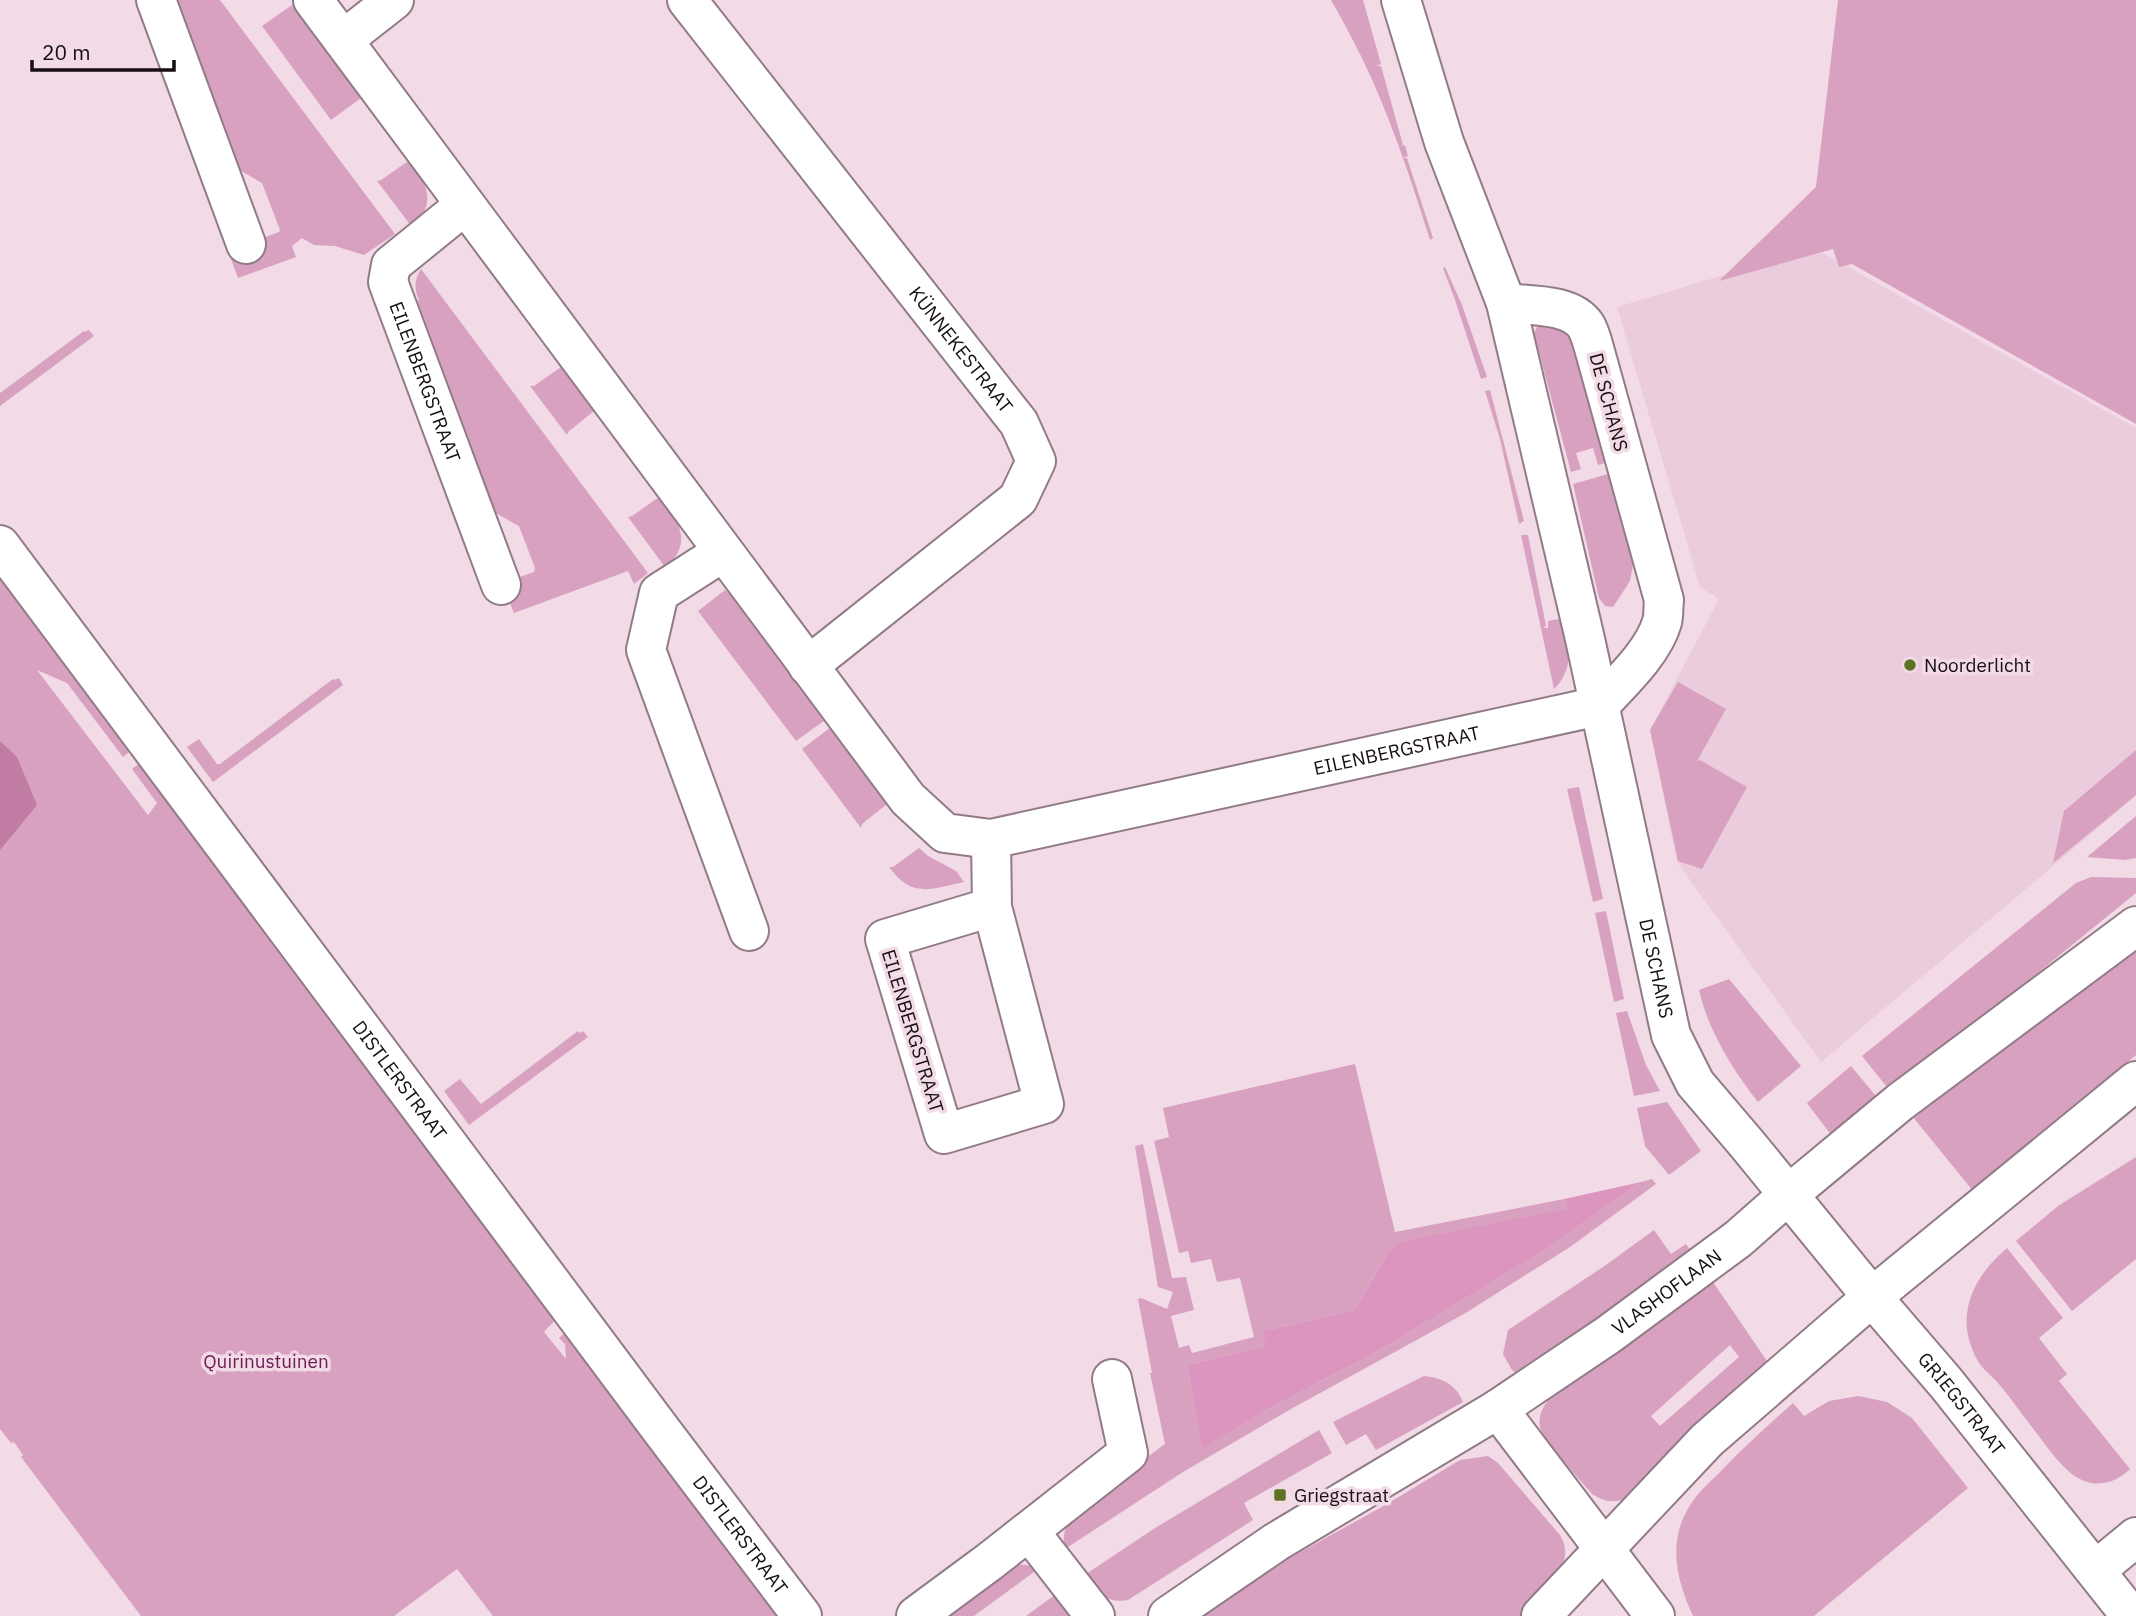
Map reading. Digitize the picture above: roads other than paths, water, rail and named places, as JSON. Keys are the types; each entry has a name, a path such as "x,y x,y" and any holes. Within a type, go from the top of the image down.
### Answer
{"street":[{"path":"156,0 246,244"},
{"name":"EILENBERGSTRAAT","path":"313,0 908,799 945,833 991,839 1599,706"},
{"path":"343,40 394,0"},
{"name":"KÜNNEKESTRAAT","path":"687,0 1018,423 1036,461 1018,499 808,666"},
{"name":"DE SCHANS","path":"1401,0 1444,142 1506,303 1599,706 1671,1035 1695,1083 1788,1195"},
{"name":"EILENBERGSTRAAT","path":"465,205 391,265 388,282 501,585"},
{"name":"DE SCHANS","path":"1506,303 1558,309 1576,316 1586,326 1664,600 1662,622 1655,637 1639,661 1599,706"},
{"name":"DISTLERSTRAAT","path":"0,545 802,1616"},
{"path":"723,552 659,593 646,650 749,930"},
{"name":"EILENBERGSTRAAT","path":"991,839 992,907 1044,1104 944,1134 886,939 992,907"},
{"name":"VLASHOFLAAN","path":"1168,1616 1276,1542 1498,1409 1608,1335 1738,1239 1899,1102 2136,926"},
{"path":"1541,1616 1707,1440 1872,1297 2136,1081"},
{"name":"GRIEGSTRAAT","path":"1788,1195 1946,1383 2131,1616"},
{"path":"916,1616 1128,1453 1112,1379"},
{"path":"1498,1409 1655,1616"},
{"path":"1029,1531 1095,1616"},
{"path":"2096,1570 2136,1537"}],"place":[{"name":"Noorderlicht","path":"1910,665"},
{"name":"Griegstraat","path":"1280,1495"}],"park label":[{"name":"Quirinustuinen","path":"266,1361"}]}
